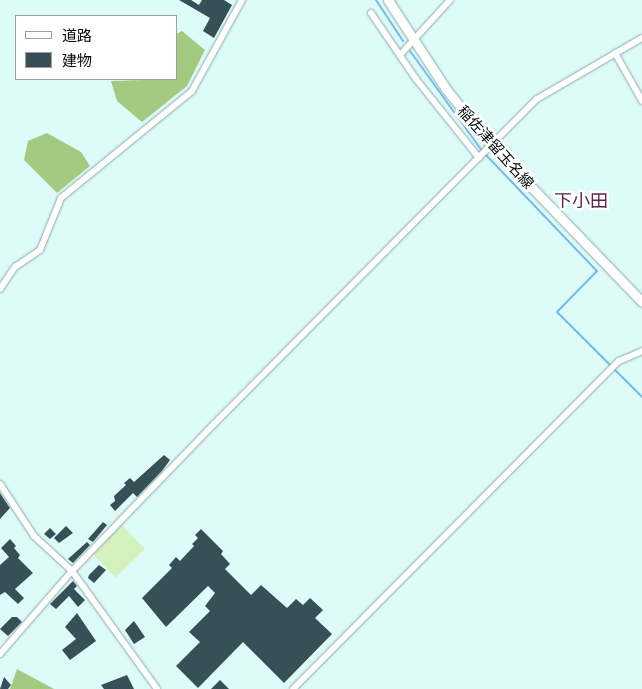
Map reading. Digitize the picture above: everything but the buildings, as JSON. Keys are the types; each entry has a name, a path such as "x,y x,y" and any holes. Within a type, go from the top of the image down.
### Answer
{"main road":[{"name":"稲佐津留玉名線","path":"388,0 446,89 491,147 642,302"}],"street":[{"path":"0,289 15,267 40,250 61,198 192,91 242,0"},
{"path":"400,55 412,39 450,0"},
{"path":"371,13 400,55 479,158"},
{"path":"0,654 72,571 538,99 642,38"},
{"path":"615,53 642,101"},
{"path":"293,689 619,361 642,351"},
{"path":"0,484 34,536 72,571 157,689"}],"green space":[{"path":"182,31 205,50 187,86 142,122 117,101 111,81 178,80 178,33"},
{"path":"47,133 81,152 90,166 57,193 24,160 28,141"},
{"path":"120,523 145,549 116,577 91,551"},
{"path":"17,669 54,689 10,689"}],"waterway":[{"path":"376,0 403,41"},
{"path":"410,51 482,151"},
{"path":"485,154 597,271 557,312 642,397"}],"district":[{"name":"下小田","path":"581,200"}]}
